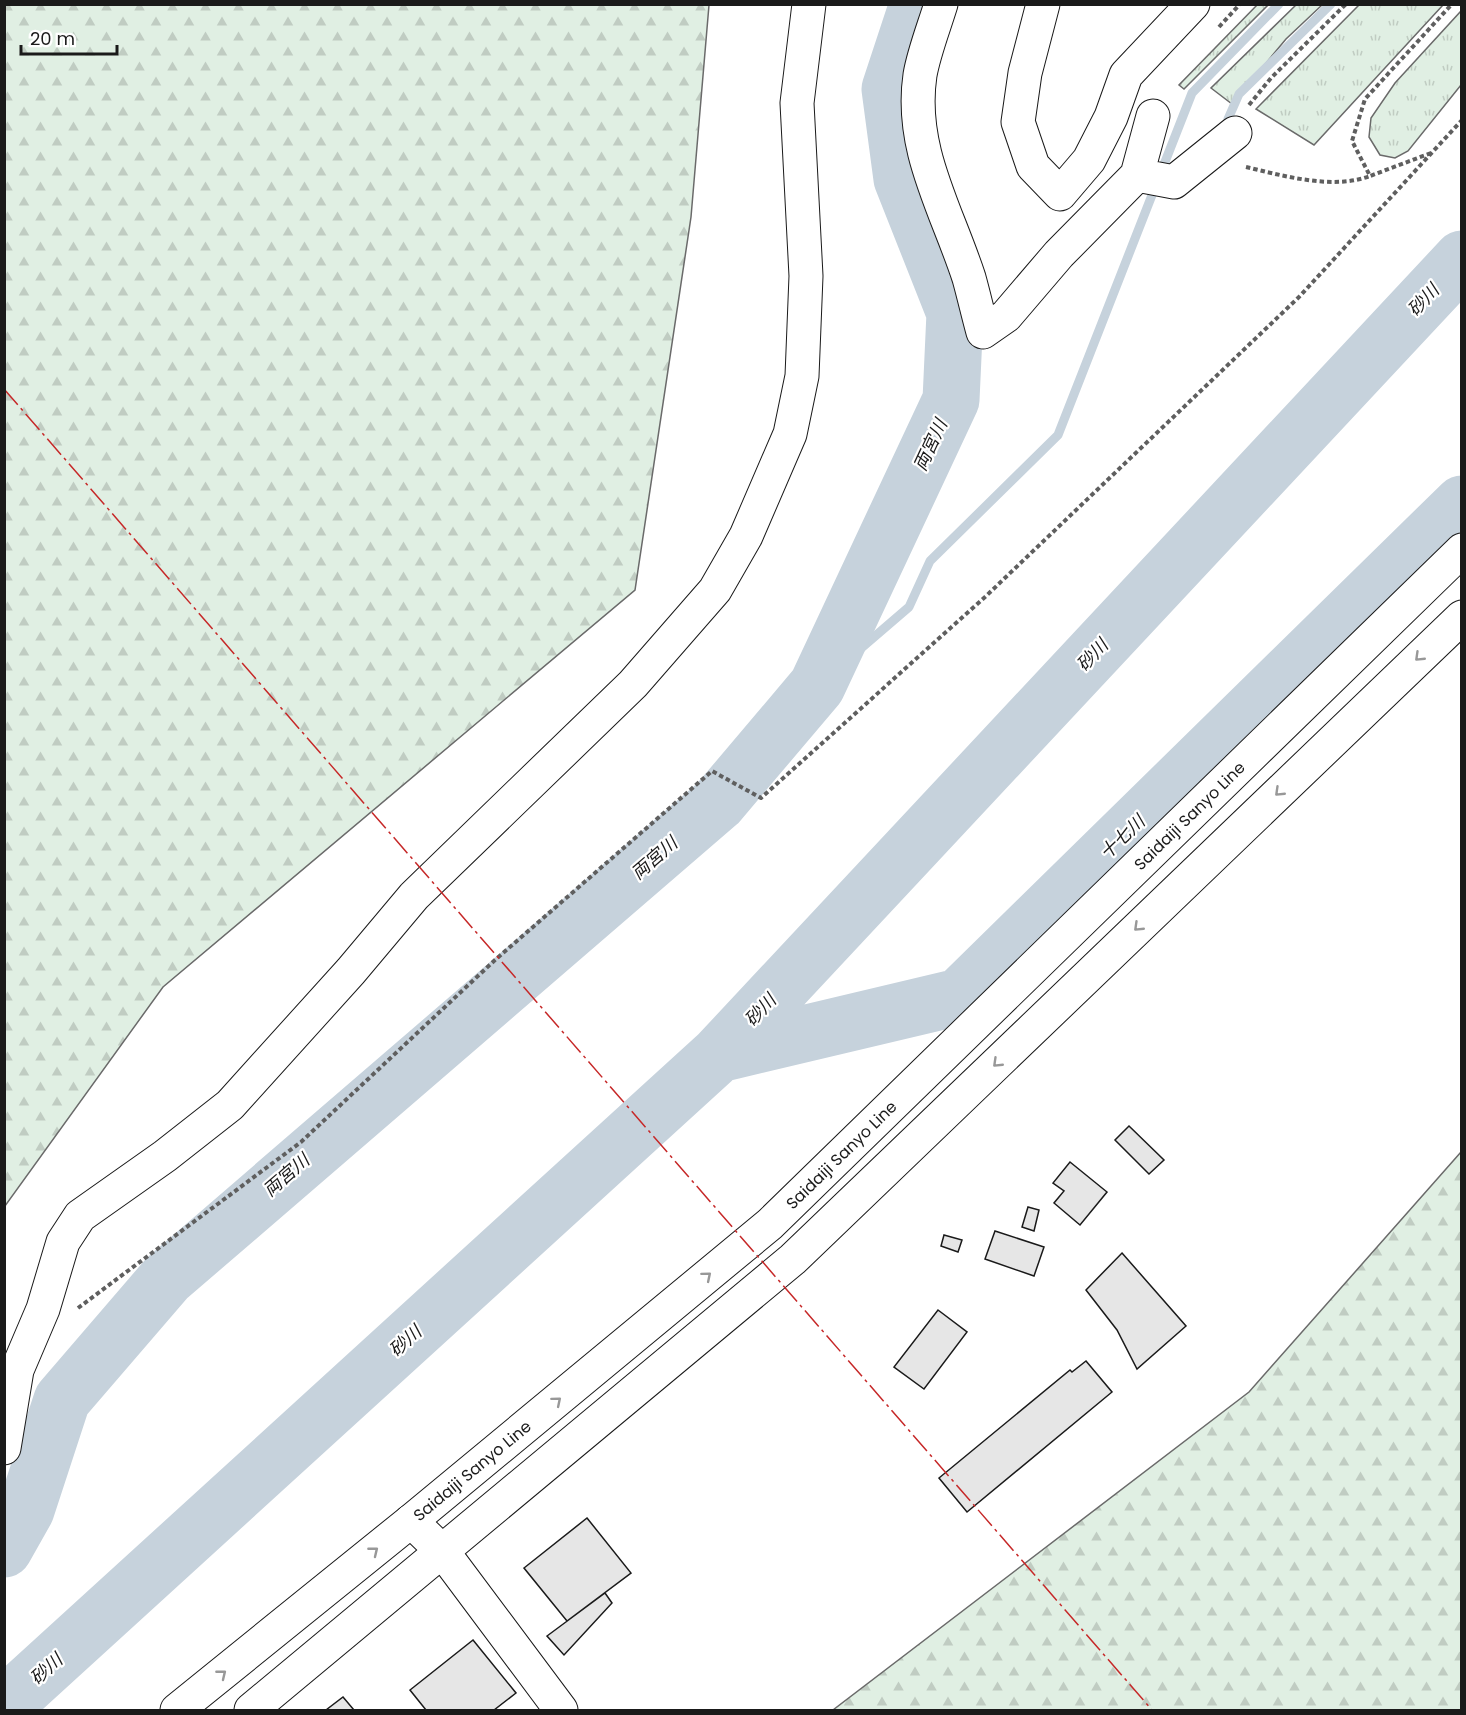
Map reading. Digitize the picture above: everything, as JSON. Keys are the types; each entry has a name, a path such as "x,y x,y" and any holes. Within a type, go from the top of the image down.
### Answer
{"main road":[{"path":"4,1448 17,1370 31,1342 63,1242 80,1216 165,1156 230,1105 351,971 414,896 622,695 715,590 746,536 790,434 802,375 806,276 796,103 809,4"},
{"path":"941,4 920,75 918,122 923,154 945,220 969,277 983,332 1006,316 1059,254 1137,175 1154,116"},
{"path":"1042,4 1025,73 1018,122 1033,166 1060,194 1089,160 1111,117 1126,75 1193,4"},
{"path":"1137,175 1174,182 1208,157 1235,133"},
{"name":"Saidaiji Sanyo Line","path":"177,1710 411,1521 770,1224 1461,550"},
{"path":"251,1710 793,1259 1461,617"},
{"path":"411,1521 443,1552 561,1710"}],"path":[{"path":"1217,29 1240,4"},
{"path":"1235,133 1250,103 1271,78 1346,4"},
{"path":"1370,176 1352,141 1365,99 1452,4"},
{"path":"31,1342 301,1142 495,960 712,771 761,798 985,597 1299,297 1461,120"},
{"path":"1208,157 1310,180 1354,182 1432,153"}],"green space":[{"path":"5,4 709,5 691,217 635,590 163,987 5,1206"},
{"path":"1258,4 1268,5 1184,89 1179,85"},
{"path":"1297,4 1322,5 1286,39 1232,104 1211,88"},
{"path":"1359,5 1443,5 1314,145 1256,109"},
{"path":"1461,11 1461,85 1408,151 1395,158 1380,155 1369,137 1371,118 1395,83"},
{"path":"1461,1152 1461,1710 833,1710 1249,1392"}],"building":[{"path":"1129,1126 1164,1160 1149,1174 1115,1140"},
{"path":"1070,1162 1107,1192 1080,1225 1054,1203 1064,1191 1053,1183"},
{"path":"1028,1207 1039,1210 1034,1231 1022,1227"},
{"path":"995,1231 1044,1247 1034,1276 985,1259"},
{"path":"944,1235 962,1240 958,1252 941,1246"},
{"path":"1122,1253 1186,1326 1137,1369 1117,1330 1086,1290"},
{"path":"938,1310 967,1332 924,1389 894,1367"},
{"path":"1086,1361 1112,1392 967,1512 939,1478 1070,1370 1072,1372"},
{"path":"587,1518 631,1573 567,1621 524,1568"},
{"path":"605,1593 612,1603 564,1655 547,1636"},
{"path":"473,1640 516,1693 494,1710 426,1710 410,1690"},
{"path":"343,1697 354,1710 326,1710"}],"waterway":[{"name":"両宮川","path":"4,1549 26,1510 62,1400 167,1278 718,803 817,686 951,400 955,313 902,179 890,89 918,4"},
{"path":"817,686 909,607 930,561 1058,435 1192,93 1279,4"},
{"path":"1228,119 1239,94 1331,4"},
{"name":"砂川","path":"4,1706 719,1054 1462,259"},
{"name":"十七川","path":"719,1054 959,997 1462,504"}],"power":[{"path":"4,389 1152,1710"}]}
